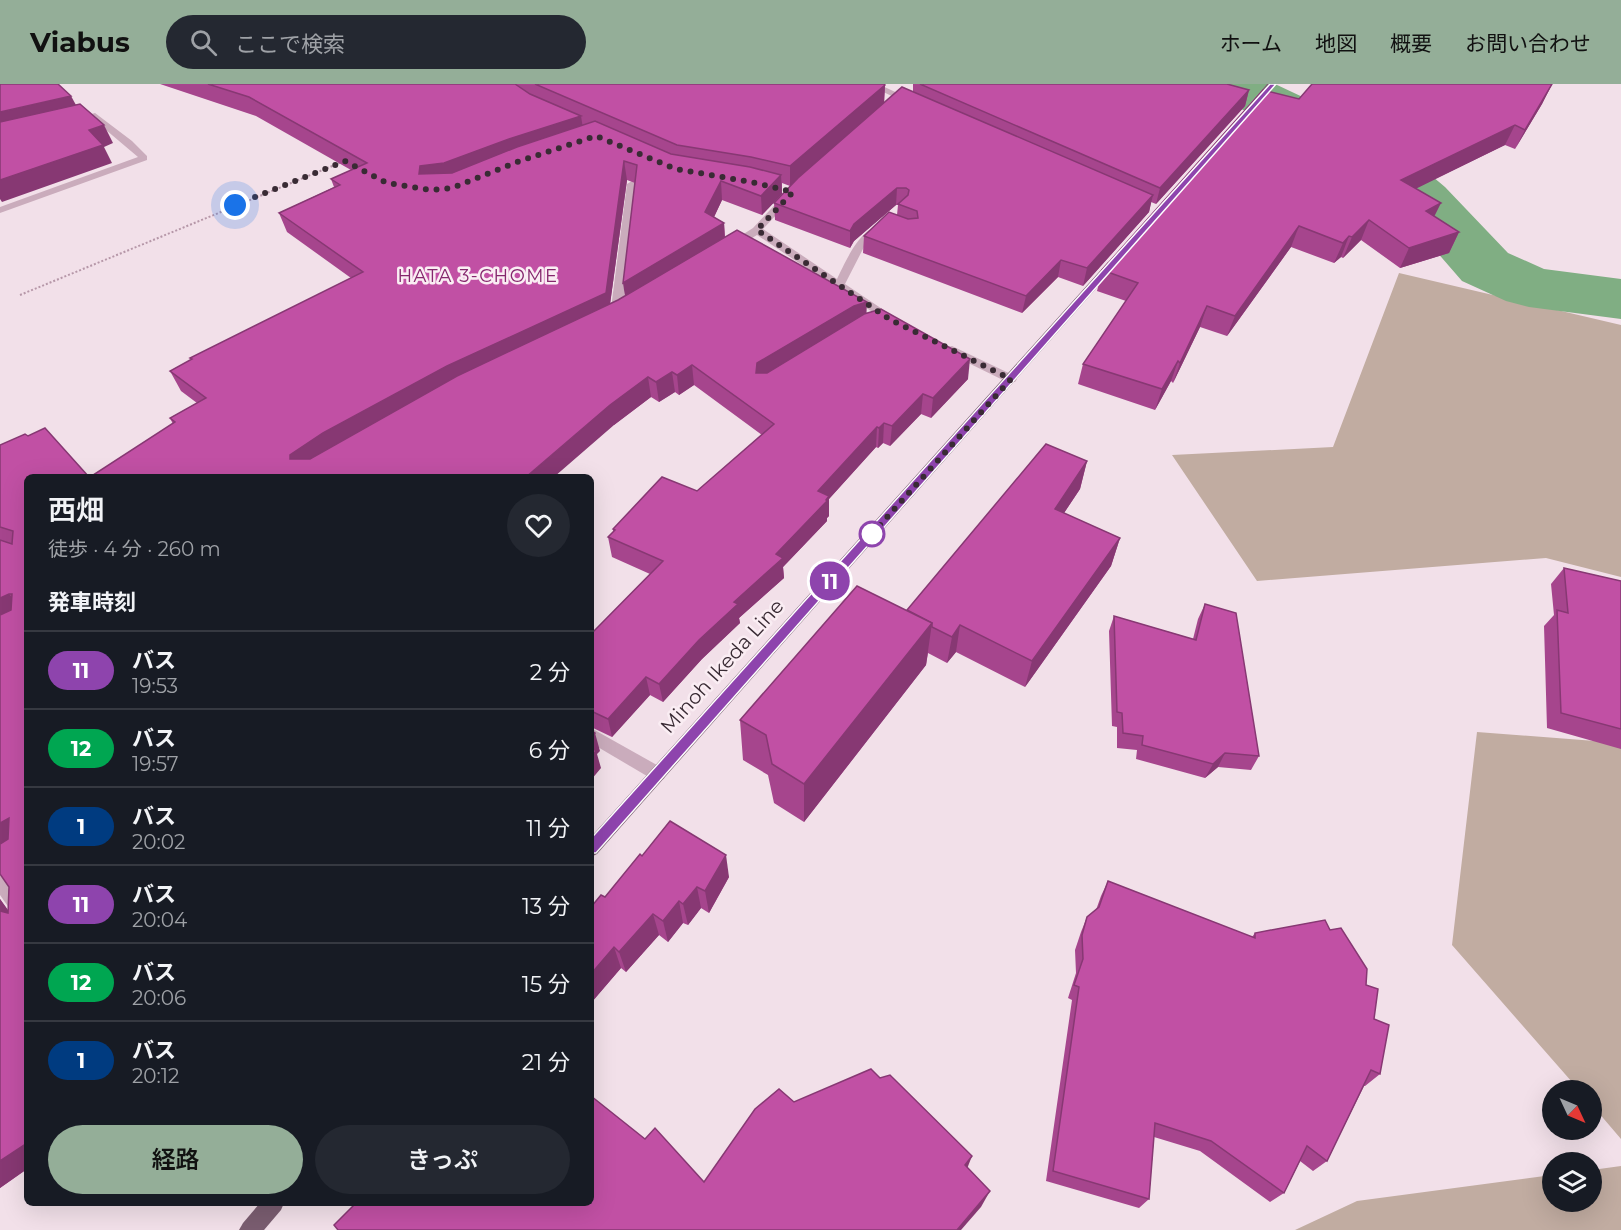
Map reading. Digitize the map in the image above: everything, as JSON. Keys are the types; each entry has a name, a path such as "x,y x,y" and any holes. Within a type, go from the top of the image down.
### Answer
{"main road":[{"path":"1250,109 1272,84"},
{"name":"Minoh Ikeda Line","path":"594,846 1120,255"},
{"path":"250,1230 271,1206"}],"street":[{"path":"870,84 895,101 921,106"},
{"path":"895,101 916,89"},
{"path":"0,210 144,158 129,142 94,116 63,123"},
{"path":"616,316 632,184"},
{"path":"717,255 757,230 793,192 782,190"},
{"path":"840,284 859,245 886,223"},
{"path":"757,230 840,284 891,323"},
{"path":"941,345 1011,379"},
{"path":"594,737 658,774"},
{"path":"0,880 24,915"}],"path":[{"path":"20,294 345,161"}],"shaded area":[{"path":"1399,273 1621,325 1621,577 1546,558 1257,581 1172,455 1333,447"},
{"path":"1477,732 1621,743 1621,1139 1602,1117 1602,1080 1570,1080 1452,945"},
{"path":"1621,1166 1621,1230 1295,1230 1357,1201 1542,1176 1542,1212 1602,1212 1602,1169"}],"building":[{"path":"0,84 58,84 71,96 0,112"},
{"path":"208,84 515,84 530,94 581,116 444,163 420,166 419,174 452,173 517,147 595,121 671,154 750,167 781,175 761,196 721,181 705,212 724,223 623,283 637,165 624,161 606,293 447,366 323,433 290,455 290,459 310,459 457,376 618,300 737,230 867,302 854,306 757,363 756,373 767,373 864,314 881,309 970,359 933,398 923,394 892,426 884,423 879,428 877,427 818,491 829,496 827,501 776,554 783,558 734,602 738,604 699,640 659,684 646,677 608,719 594,712 594,631 663,561 608,537 662,477 697,491 774,424 692,365 677,375 672,372 656,382 648,377 610,405 530,474 95,474 175,422 170,418 206,398 170,371 192,359 190,358 363,272 279,213 340,185 331,179 367,163 249,97"},
{"path":"535,84 885,85 790,166 677,145"},
{"path":"920,84 1227,84 1249,90 1160,188"},
{"path":"1312,84 1552,84 1525,130 1515,125 1401,180 1441,203 1426,211 1459,232 1409,248 1369,220 1343,243 1299,226 1235,316 1207,306 1180,363 1178,361 1162,389 1083,364 1138,283 1102,270 1263,90 1299,99"},
{"path":"902,87 1153,195 1087,268 1061,260 1026,296 864,236 889,212 908,219 918,218 917,211 898,204 908,195 909,190 906,188 897,188 854,224 850,231 774,203 798,178"},
{"path":"80,104 104,125 89,130 103,145 0,180 0,122"},
{"path":"45,428 86,474 24,474 24,1145 0,1161 0,911 8,913 9,887 0,874 0,844 8,839 9,818 0,823 0,615 11,610 12,594 0,598 0,540 12,544 13,531 0,527 0,445 25,434 28,436"},
{"path":"1046,444 1087,461 1055,509 1120,538 1032,661 960,625 952,637 907,610"},
{"path":"1564,568 1621,581 1621,729 1561,713 1557,610 1568,613"},
{"path":"857,586 932,623 804,784 772,764 766,735 740,720"},
{"path":"1205,604 1236,613 1259,756 1225,753 1213,764 1142,745 1143,736 1123,733 1122,713 1117,712 1114,616 1196,640"},
{"path":"670,821 726,855 705,891 697,887 683,904 679,901 663,921 653,914 619,952 614,947 594,970 594,903 601,895 605,897 640,854 642,856"},
{"path":"1108,881 1255,938 1255,933 1325,920 1330,930 1341,928 1367,969 1366,985 1378,989 1374,1019 1389,1025 1380,1074 1371,1070 1327,1161 1307,1146 1284,1193 1211,1141 1155,1123 1149,1199 1053,1171 1079,987 1074,985 1083,959 1082,935 1087,917 1099,907"},
{"path":"871,1069 880,1078 890,1075 972,1156 965,1165 990,1191 957,1230 338,1230 334,1225 353,1206 594,1206 594,1098 645,1139 655,1128 704,1182 755,1109 779,1089 794,1102"}],"waterway":[{"path":"1232,84 1340,136 1381,163 1424,200 1485,267 1529,287 1621,299"}],"bus line":[{"name":"11","path":"594,846 1272,84"}],"district":[{"name":"HATA 3-CHOME","path":"478,276"}],"route":[{"path":"235,205 345,161 387,183 430,190 452,188 517,162 596,136 676,169 793,192 757,230 891,320 1011,379 872,534"}]}
